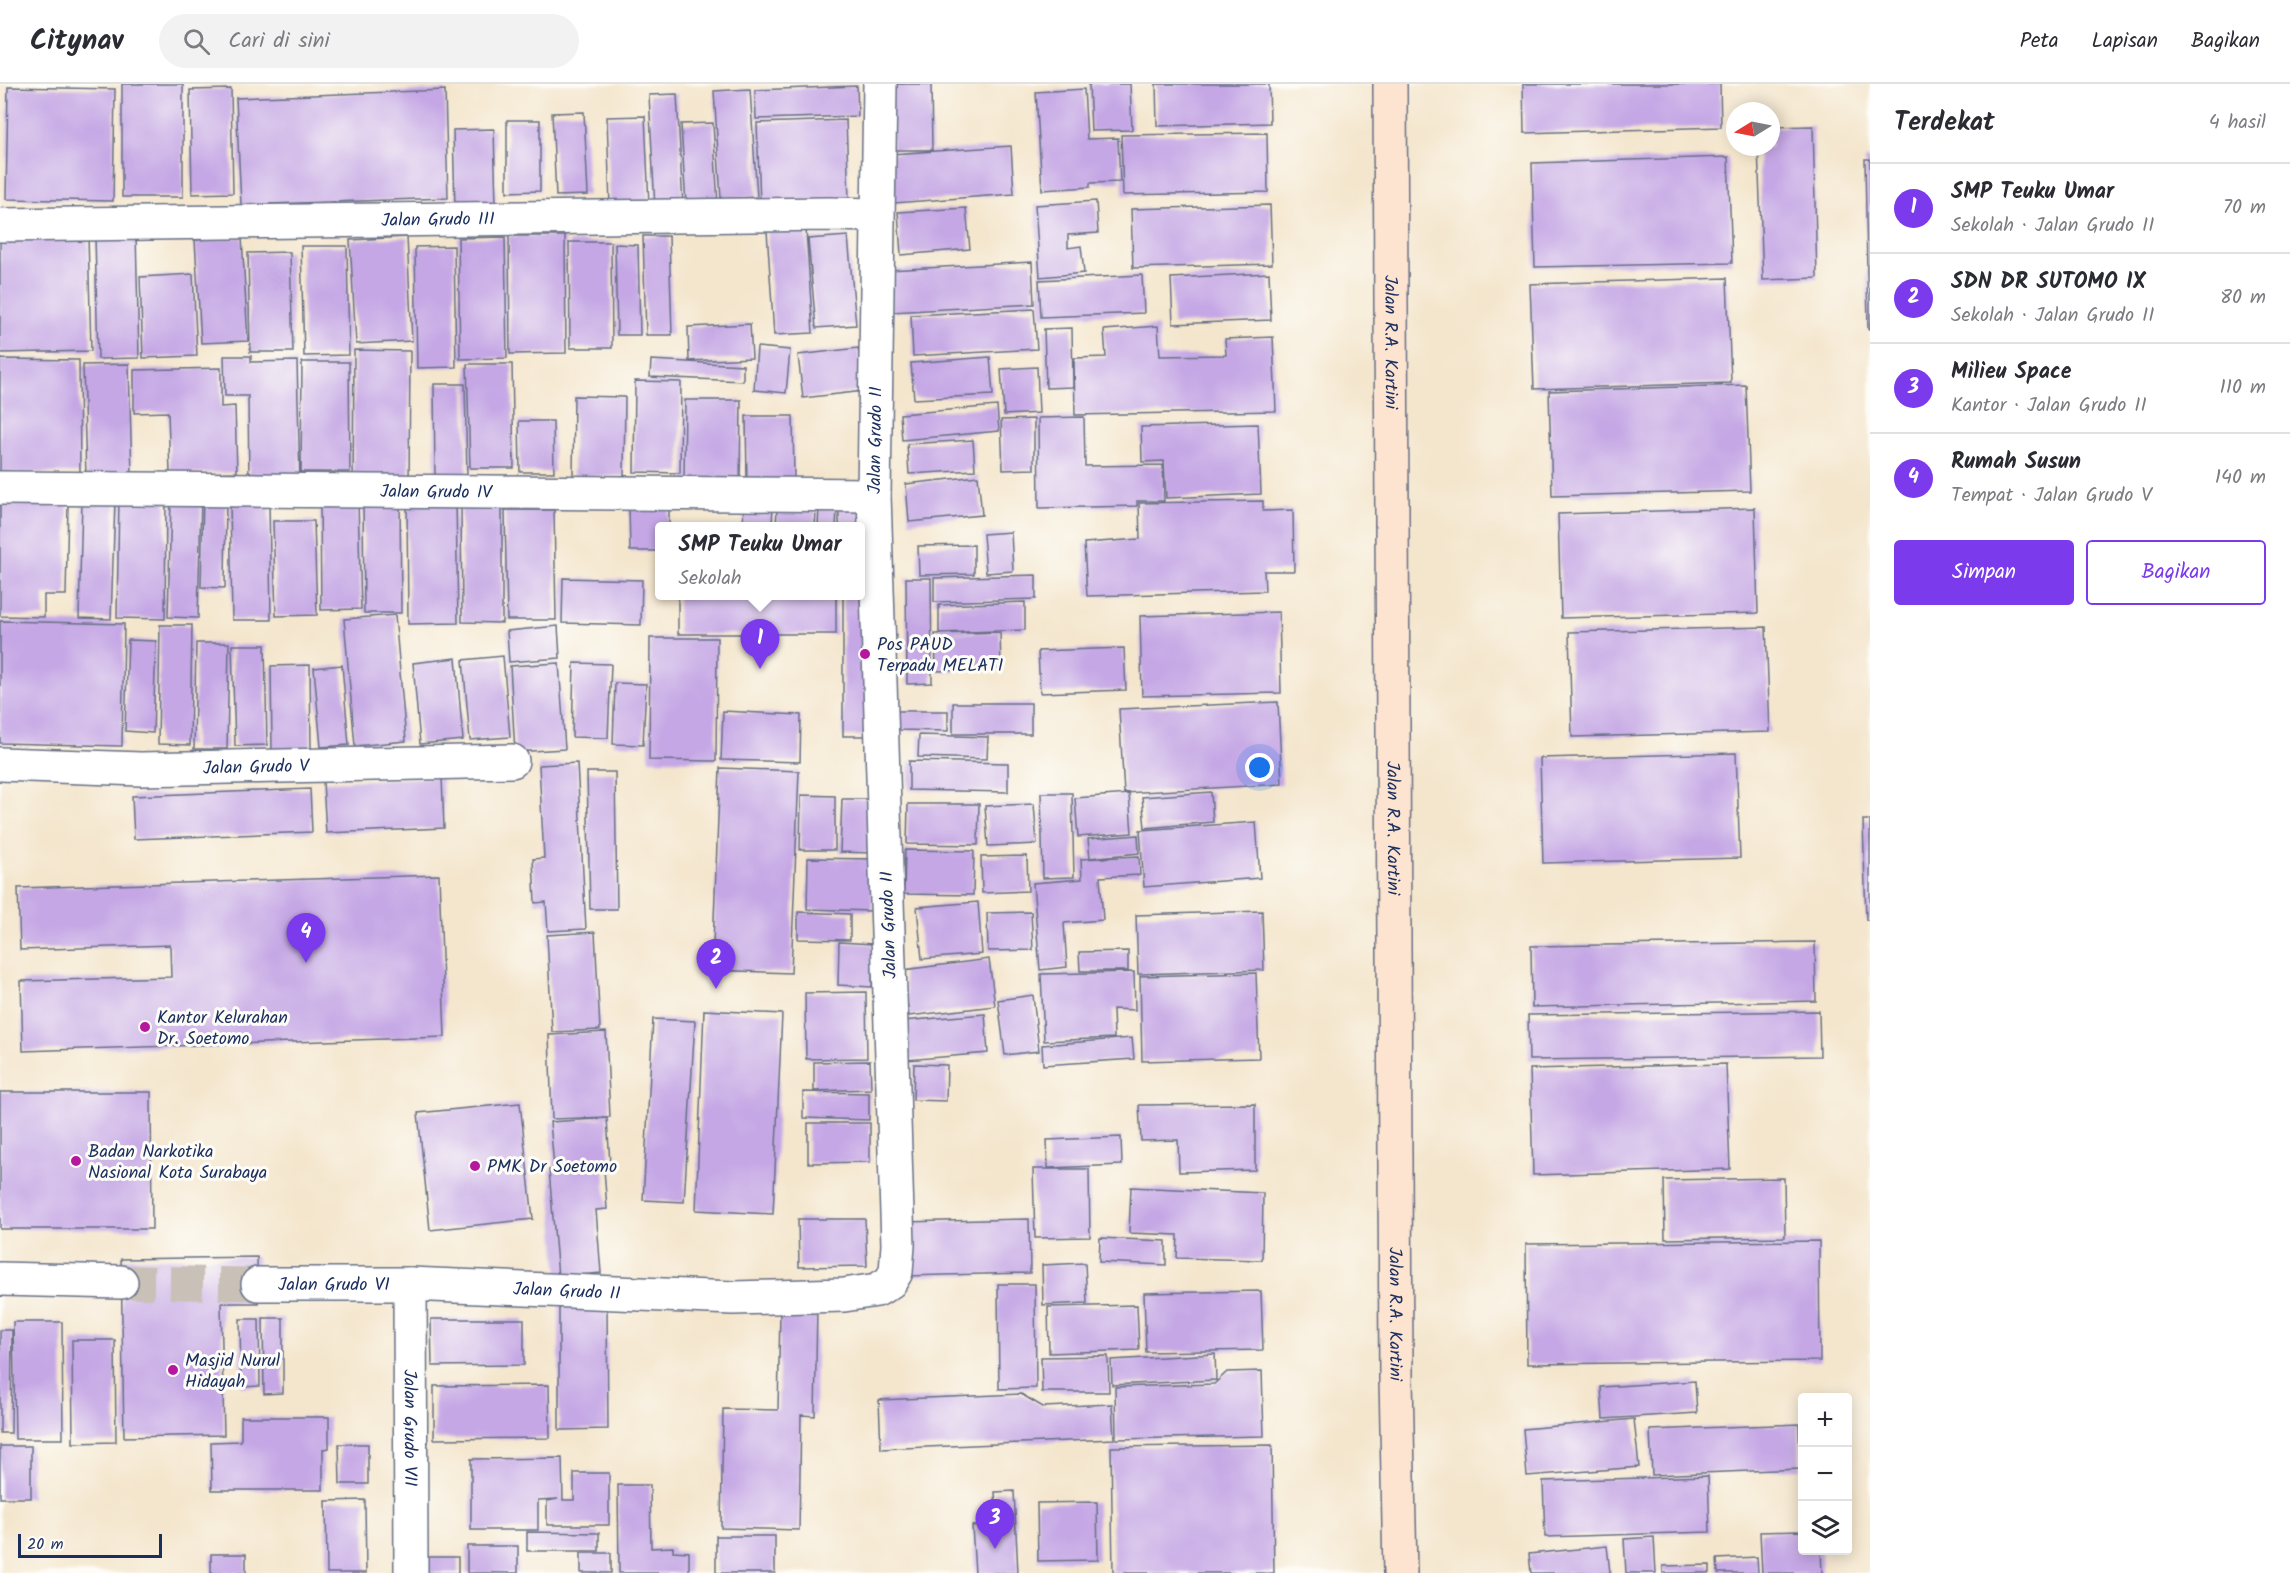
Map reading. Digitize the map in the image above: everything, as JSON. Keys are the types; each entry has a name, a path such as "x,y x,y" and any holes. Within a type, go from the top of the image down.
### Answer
{"street":[{"name":"Jalan Grudo II","path":"410,1284 733,1298 844,1294 877,1290 893,1278 898,1263 898,1245 874,495 880,84"},
{"name":"Jalan R.A. Kartini","path":"1389,84 1396,1366 1400,1573"},
{"name":"Jalan Grudo III","path":"0,225 877,215"},
{"name":"Jalan Grudo IV","path":"0,488 874,495"},
{"name":"Jalan Grudo V","path":"0,764 141,769 512,761"},
{"path":"0,1279 121,1282"},
{"name":"Jalan Grudo VI","path":"258,1284 410,1284"},
{"name":"Jalan Grudo VII","path":"410,1284 411,1573"}],"building":[{"path":"122,84 183,84 183,197 122,197"},
{"path":"891,84 931,84 932,150 892,150"},
{"path":"1089,84 1130,84 1132,130 1091,131"},
{"path":"1156,84 1269,84 1270,123 1157,126"},
{"path":"1523,84 1720,84 1721,127 1524,133"},
{"path":"857,86 858,116 756,119 755,90"},
{"path":"8,87 115,89 113,201 6,199"},
{"path":"231,89 233,193 192,194 190,90"},
{"path":"750,89 757,197 721,199 714,91"},
{"path":"1084,89 1087,139 1118,138 1120,182 1090,183 1090,187 1042,190 1036,92"},
{"path":"445,90 448,198 241,205 236,98"},
{"path":"677,94 683,207 655,208 649,95"},
{"path":"584,112 588,195 556,196 552,113"},
{"path":"645,116 649,205 610,207 607,117"},
{"path":"507,120 540,120 540,191 507,192"},
{"path":"846,120 849,200 760,204 757,123"},
{"path":"713,123 718,205 686,206 681,124"},
{"path":"1813,126 1817,278 1763,280 1758,156 1780,156 1780,127"},
{"path":"494,129 496,206 455,207 453,130"},
{"path":"1267,133 1268,192 1123,195 1121,135"},
{"path":"1011,146 1014,194 894,203 891,154"},
{"path":"1728,157 1732,263 1535,267 1532,163"},
{"path":"1865,159 1870,159 1870,329 1868,329"},
{"path":"1096,201 1098,233 1068,235 1068,248 1081,246 1084,273 1040,277 1035,205"},
{"path":"1270,205 1272,264 1133,268 1131,209"},
{"path":"966,208 970,249 901,255 898,212"},
{"path":"806,229 813,333 774,335 767,231"},
{"path":"136,234 139,358 98,359 95,236"},
{"path":"88,235 91,351 0,353 0,237"},
{"path":"509,236 565,236 566,353 510,354"},
{"path":"643,236 669,236 672,335 646,335"},
{"path":"848,236 856,325 816,328 808,239"},
{"path":"242,237 248,341 201,343 195,240"},
{"path":"407,237 412,341 356,344 350,240"},
{"path":"505,237 507,358 460,359 458,238"},
{"path":"569,242 611,242 612,348 570,348"},
{"path":"615,244 638,245 640,335 617,335"},
{"path":"301,246 347,246 349,355 304,356"},
{"path":"454,246 456,367 417,368 415,247"},
{"path":"290,252 293,352 250,352 248,253"},
{"path":"1032,262 1034,304 891,312 889,270"},
{"path":"1269,273 1271,320 1173,324 1171,278"},
{"path":"193,274 197,356 143,358 140,277"},
{"path":"1142,275 1144,313 1041,317 1039,280"},
{"path":"1727,278 1731,383 1534,389 1530,284"},
{"path":"1034,309 1037,349 913,356 911,315"},
{"path":"750,324 752,358 689,361 688,327"},
{"path":"1158,326 1160,356 1226,355 1225,339 1273,337 1276,411 1075,415 1074,358 1106,357 1104,330"},
{"path":"1072,328 1073,387 1046,388 1044,329"},
{"path":"757,347 790,350 786,393 754,390"},
{"path":"858,348 864,391 803,398 798,355"},
{"path":"354,350 410,351 409,487 353,486"},
{"path":"224,356 251,356 251,362 297,361 300,481 249,483 248,396 225,396"},
{"path":"990,357 993,395 914,399 911,363"},
{"path":"0,359 79,360 80,473 0,473"},
{"path":"651,360 743,365 743,381 650,377"},
{"path":"302,362 349,362 350,472 301,472"},
{"path":"129,364 132,477 86,478 83,365"},
{"path":"467,364 512,364 514,468 470,468"},
{"path":"1037,367 1039,413 1004,415 1001,369"},
{"path":"221,368 221,407 235,406 237,472 170,474 168,412 134,413 134,370"},
{"path":"635,381 681,382 680,473 634,472"},
{"path":"434,384 465,384 467,476 435,476"},
{"path":"1746,385 1750,491 1552,496 1549,391"},
{"path":"574,396 625,397 624,476 573,476"},
{"path":"685,400 741,400 740,482 684,481"},
{"path":"997,406 999,431 902,440 900,414"},
{"path":"746,416 793,416 794,481 747,481"},
{"path":"1084,417 1085,466 1163,465 1164,501 1137,501 1137,506 1039,508 1038,418"},
{"path":"1034,419 1034,469 1003,470 1001,420"},
{"path":"519,421 553,421 554,472 520,472"},
{"path":"1258,424 1261,494 1166,498 1164,461 1142,462 1141,427"},
{"path":"973,440 975,470 909,474 907,444"},
{"path":"978,476 982,515 909,522 906,484"},
{"path":"119,497 166,497 165,619 117,618"},
{"path":"203,497 226,497 225,588 201,587"},
{"path":"363,499 400,499 401,613 364,613"},
{"path":"171,500 201,501 198,618 168,617"},
{"path":"407,500 456,500 458,623 408,624"},
{"path":"82,501 115,502 111,619 79,618"},
{"path":"230,501 269,501 271,620 232,620"},
{"path":"320,501 358,501 361,609 321,610"},
{"path":"1263,501 1263,511 1293,510 1294,571 1264,571 1265,591 1087,596 1084,543 1140,539 1139,503"},
{"path":"744,503 773,505 772,522 743,522"},
{"path":"0,504 68,505 66,595 44,595 44,617 0,616"},
{"path":"461,505 502,505 502,623 462,622"},
{"path":"669,506 669,522 655,522 655,551 630,551 629,507"},
{"path":"839,506 870,507 863,522 839,522"},
{"path":"819,508 837,509 836,522 818,522"},
{"path":"1755,508 1758,613 1561,618 1558,514"},
{"path":"777,509 816,511 815,522 776,522"},
{"path":"505,510 554,510 556,620 507,620"},
{"path":"273,521 314,521 317,615 276,616"},
{"path":"1011,532 1013,571 986,573 983,534"},
{"path":"974,545 974,574 919,575 918,546"},
{"path":"1036,575 1036,599 934,602 934,578"},
{"path":"563,578 642,580 641,625 562,623"},
{"path":"906,578 931,578 932,683 907,684"},
{"path":"678,600 836,600 836,634 678,634"},
{"path":"843,600 862,600 870,736 843,736"},
{"path":"1025,602 1025,630 939,633 939,605"},
{"path":"1279,612 1281,693 1142,696 1140,616"},
{"path":"395,615 406,741 355,746 344,619"},
{"path":"0,621 124,624 122,746 0,743"},
{"path":"160,625 192,625 190,745 158,744"},
{"path":"558,626 560,658 509,662 507,631"},
{"path":"1766,627 1770,732 1572,737 1569,632"},
{"path":"1000,632 1001,669 936,671 935,634"},
{"path":"650,638 717,638 716,761 649,760"},
{"path":"128,640 156,641 153,733 125,731"},
{"path":"196,643 229,643 227,749 194,749"},
{"path":"232,645 265,645 267,745 235,746"},
{"path":"1124,648 1126,690 1040,693 1038,651"},
{"path":"503,656 510,737 470,740 463,660"},
{"path":"456,658 463,740 420,744 413,663"},
{"path":"559,663 565,749 515,752 510,666"},
{"path":"574,663 611,664 608,738 572,737"},
{"path":"310,665 311,749 272,750 271,666"},
{"path":"342,665 349,745 321,747 314,668"},
{"path":"615,683 646,684 643,745 613,744"},
{"path":"1278,702 1282,784 1124,793 1119,709"},
{"path":"953,703 1031,703 1031,734 953,734"},
{"path":"723,711 801,715 800,762 721,760"},
{"path":"898,711 948,711 948,731 898,730"},
{"path":"919,735 988,737 987,759 918,757"},
{"path":"1736,753 1740,858 1543,863 1540,758"},
{"path":"909,761 1008,763 1008,792 909,790"},
{"path":"577,763 586,929 548,931 546,902 535,903 533,859 544,858 539,765"},
{"path":"720,768 799,771 791,973 712,970"},
{"path":"587,772 615,772 617,909 590,909"},
{"path":"442,777 444,828 326,833 323,782"},
{"path":"310,789 312,832 134,839 132,796"},
{"path":"1211,792 1213,822 1145,828 1142,797"},
{"path":"1041,793 1072,793 1074,877 1043,878"},
{"path":"1129,794 1132,833 1078,837 1075,798"},
{"path":"801,795 835,796 835,850 800,850"},
{"path":"842,799 874,799 873,853 840,852"},
{"path":"908,804 979,804 978,845 907,844"},
{"path":"1034,804 1037,844 988,846 985,806"},
{"path":"1863,820 1870,820 1870,920 1866,920"},
{"path":"1256,822 1260,878 1144,887 1140,830"},
{"path":"1138,835 1139,853 1090,858 1088,839"},
{"path":"905,850 974,851 973,895 904,894"},
{"path":"1027,856 1028,891 982,893 981,857"},
{"path":"1139,856 1140,875 1100,877 1103,920 1064,923 1067,967 1040,970 1033,883 1082,879 1081,859"},
{"path":"808,858 873,859 872,911 807,909"},
{"path":"439,875 445,1037 23,1051 21,981 171,977 170,945 20,950 18,888"},
{"path":"978,902 982,954 922,959 917,907"},
{"path":"1262,911 1264,970 1138,974 1136,915"},
{"path":"798,912 850,914 850,940 798,939"},
{"path":"1031,912 1033,950 988,951 987,913"},
{"path":"595,932 600,1030 552,1032 547,935"},
{"path":"839,942 873,944 872,987 838,985"},
{"path":"1815,942 1816,1001 1532,1007 1531,946"},
{"path":"1128,951 1128,971 1080,971 1079,952"},
{"path":"989,959 995,1006 909,1016 903,970"},
{"path":"1134,972 1135,1010 1113,1009 1114,1038 1044,1041 1041,974"},
{"path":"1256,973 1259,1058 1142,1061 1140,976"},
{"path":"866,992 867,1058 806,1059 805,993"},
{"path":"1033,995 1039,1051 1005,1055 998,1000"},
{"path":"704,1010 782,1014 773,1214 696,1210"},
{"path":"1819,1011 1820,1056 1529,1060 1528,1015"},
{"path":"985,1014 988,1053 907,1060 903,1021"},
{"path":"653,1019 695,1021 684,1202 643,1200"},
{"path":"606,1032 610,1117 552,1119 549,1035"},
{"path":"1132,1038 1134,1059 1043,1065 1042,1045"},
{"path":"870,1061 871,1089 814,1091 814,1062"},
{"path":"914,1064 947,1065 946,1101 913,1100"},
{"path":"1726,1064 1730,1169 1533,1175 1530,1069"},
{"name":"Badan Narkotika Nasional Kota Surabaya","path":"0,1092 151,1092 152,1229 0,1229"},
{"path":"803,1092 869,1093 869,1120 803,1118"},
{"name":"PMK Dr Soetomo","path":"520,1103 533,1219 430,1230 418,1113"},
{"path":"1255,1104 1255,1170 1179,1172 1178,1140 1141,1141 1139,1105"},
{"path":"607,1118 610,1164 554,1167 550,1122"},
{"path":"808,1123 870,1123 870,1162 808,1163"},
{"path":"1121,1137 1122,1165 1048,1168 1047,1140"},
{"path":"592,1167 593,1170 604,1169 607,1209 596,1210 601,1273 558,1277 549,1170"},
{"path":"1033,1169 1089,1169 1090,1237 1035,1238"},
{"path":"1784,1178 1785,1237 1665,1239 1664,1180"},
{"path":"1131,1187 1263,1193 1262,1260 1177,1258 1178,1235 1129,1233"},
{"path":"798,1219 865,1219 867,1266 799,1267"},
{"path":"1029,1219 1030,1273 905,1276 904,1222"},
{"path":"1100,1238 1166,1241 1166,1265 1099,1262"},
{"path":"1819,1241 1820,1361 1527,1364 1526,1244"},
{"name":"Masjid Nurul Hidayah","path":"257,1257 258,1303 221,1303 224,1435 124,1437 121,1259"},
{"path":"1085,1263 1087,1303 1043,1305 1042,1265"},
{"path":"998,1284 1035,1284 1036,1388 999,1389"},
{"path":"1261,1291 1263,1350 1146,1352 1144,1293"},
{"path":"559,1305 607,1305 608,1429 559,1430"},
{"path":"1137,1305 1139,1350 1049,1353 1048,1307"},
{"path":"817,1308 815,1416 801,1415 799,1530 721,1528 723,1409 778,1410 780,1313"},
{"path":"263,1318 283,1318 283,1393 264,1394"},
{"path":"240,1319 259,1319 260,1386 241,1387"},
{"path":"431,1319 524,1319 524,1365 432,1366"},
{"path":"13,1322 62,1322 63,1439 15,1439"},
{"path":"0,1330 12,1330 11,1433 0,1433"},
{"path":"72,1340 115,1340 116,1442 73,1443"},
{"path":"1215,1354 1216,1380 1112,1385 1111,1360"},
{"path":"1108,1356 1109,1392 1042,1392 1041,1357"},
{"path":"1262,1371 1264,1436 1116,1439 1115,1387 1214,1384 1227,1372"},
{"path":"1695,1381 1697,1413 1603,1419 1601,1387"},
{"path":"549,1385 550,1438 434,1439 434,1386"},
{"path":"1021,1394 1043,1407 1112,1404 1114,1439 881,1449 879,1400"},
{"path":"241,1417 329,1417 329,1448 323,1449 323,1490 212,1490 211,1442 241,1441"},
{"path":"1634,1419 1639,1467 1527,1476 1523,1429"},
{"path":"1798,1424 1798,1469 1652,1475 1650,1430"},
{"path":"339,1444 368,1444 368,1484 340,1484"},
{"path":"1272,1445 1274,1573 1113,1573 1111,1447"},
{"path":"0,1446 31,1446 31,1498 0,1498"},
{"path":"562,1458 563,1500 574,1500 574,1473 609,1473 609,1525 547,1525 547,1501 558,1499 538,1500 538,1530 471,1530 471,1459"},
{"path":"1708,1476 1710,1532 1545,1537 1543,1481"},
{"path":"618,1485 650,1485 651,1548 673,1547 673,1551 689,1552 689,1573 619,1573"},
{"path":"1014,1491 1018,1573 975,1573 972,1526 997,1525 995,1492"},
{"path":"365,1500 366,1573 327,1573 326,1501"},
{"path":"1097,1502 1098,1560 1038,1561 1037,1503"},
{"path":"1798,1531 1798,1555 1821,1555 1822,1573 1762,1573 1760,1532"},
{"path":"527,1532 599,1533 599,1551 527,1551"},
{"path":"716,1536 775,1536 775,1573 716,1573"},
{"path":"1654,1537 1656,1573 1626,1573 1624,1539"},
{"path":"467,1546 518,1546 518,1573 467,1573"},
{"path":"1607,1546 1610,1573 1531,1573 1529,1554"},
{"path":"581,1553 611,1553 611,1573 581,1573"},
{"path":"211,1554 246,1554 246,1573 211,1573"},
{"path":"419,1557 458,1557 458,1573 419,1573"},
{"path":"1757,1557 1758,1573 1718,1573 1717,1559"},
{"path":"1710,1565 1710,1573 1663,1573 1663,1566"}],"tunnel":[{"path":"121,1282 258,1284"}],"place":[{"name":"Pos PAUD Terpadu MELATI","path":"865,654"},
{"name":"SMP Teuku Umar","path":"760,669"},
{"name":"Rumah Susun","path":"306,963"},
{"name":"SDN DR SUTOMO IX","path":"716,989"},
{"name":"Kantor Kelurahan Dr. Soetomo","path":"145,1027"},
{"name":"Badan Narkotika Nasional Kota Surabaya","path":"76,1161"},
{"name":"PMK Dr Soetomo","path":"475,1166"},
{"name":"Masjid Nurul Hidayah","path":"173,1370"},
{"name":"Milieu Space","path":"995,1549"}]}
